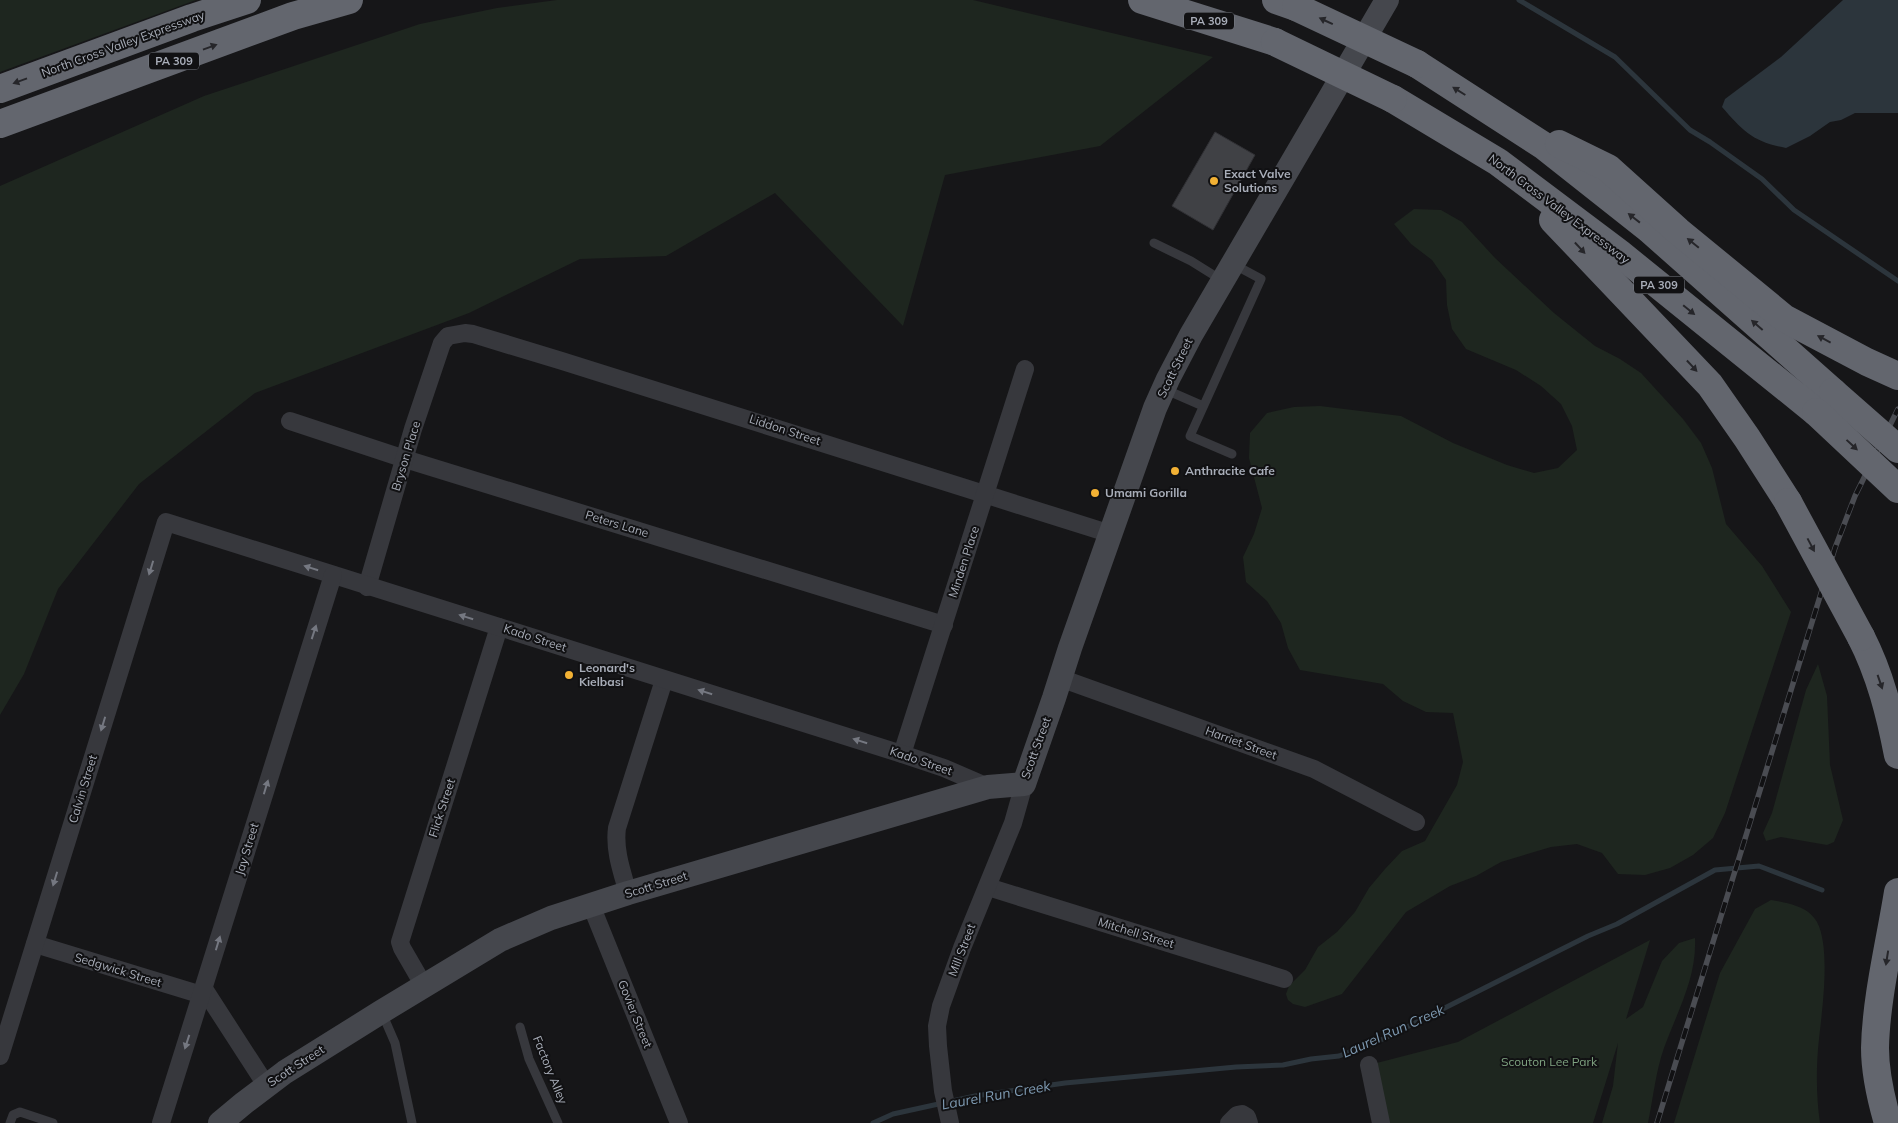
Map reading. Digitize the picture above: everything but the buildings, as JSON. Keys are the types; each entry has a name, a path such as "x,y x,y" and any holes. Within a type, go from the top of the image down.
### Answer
{"highway":[{"name":"North Cross Valley Expressway","path":"0,89 192,18 247,0"},
{"name":"PA 309","path":"0,124 293,16 349,0"},
{"name":"North Cross Valley Expressway","path":"1142,0 1275,42 1393,99 1498,162 1619,253 1824,402 1898,449"},
{"name":"North Cross Valley Expressway","path":"1286,3 1417,64 1544,146 1649,230 1824,402 1898,489"},
{"path":"0,130 125,79"},
{"path":"1490,110 1608,168 1678,230 1784,318 1867,362 1898,376"},
{"path":"1498,162 1710,385 1747,438 1788,502 1861,637 1890,711 1898,755"},
{"path":"1888,1123 1880,1094 1875,1049 1879,1005 1898,892"}],"street":[{"name":"Scott Street","path":"220,1123 266,1085 381,1012 500,940 551,918 628,893 988,787 1024,784 1110,534 1164,388 1188,339 1387,0"},
{"name":"Bryson Place","path":"367,587 442,343 448,336 457,334"},
{"name":"Liddon Street","path":"457,334 473,334 562,360 1110,534"},
{"name":"Minden Place","path":"902,754 1025,369"},
{"name":"Peters Lane","path":"290,421 405,459 944,625"},
{"name":"Kado Street","path":"166,522 367,587 902,754 944,768 988,787"},
{"name":"Calvin Street","path":"0,1056 166,522"},
{"name":"Jay Street","path":"162,1123 333,575"},
{"name":"Flick Street","path":"424,986 400,942 499,627"},
{"name":"Harriet Street","path":"1060,678 1314,769 1416,822"},
{"path":"628,893 615,839 616,828 664,680"},
{"name":"Mill Street","path":"949,1120 937,1026 941,1006 962,948 1013,823 1024,784"},
{"name":"Mitchell Street","path":"988,887 1284,979"},
{"name":"Govier Street","path":"591,905 679,1123"},
{"name":"Sedgwick Street","path":"35,944 203,992"},
{"path":"203,992 266,1085"},
{"path":"1369,1065 1381,1123"}],"lane":[{"path":"1154,244 1191,261 1260,279 1190,436 1232,454"},
{"path":"1164,388 1203,406"},
{"path":"381,1012 396,1042 412,1123"},
{"name":"Factory Alley","path":"520,1027 529,1059 558,1123"},
{"path":"10,1123 13,1115 20,1112 53,1123"}],"green space":[{"path":"0,0 196,0 0,72"},
{"path":"557,0 973,0 1213,57 1100,146 945,175 903,326 775,193 666,256 580,259 469,313 255,393 139,484 58,589 24,674 0,715 0,186 204,96 420,24 497,8"},
{"path":"1414,209 1441,210 1462,222 1495,258 1554,313 1595,346 1641,373 1683,419 1701,443 1712,468 1726,524 1762,566 1791,612 1725,813 1713,838 1693,855 1670,868 1645,875 1618,874 1602,853 1577,844 1551,847 1501,862 1476,876 1450,886 1406,912 1342,994 1305,1007 1293,1004 1288,1000 1286,994 1289,986 1305,970 1318,947 1337,932 1355,912 1369,888 1385,869 1402,851 1425,841 1457,785 1463,762 1453,713 1426,712 1403,701 1383,684 1300,670 1288,648 1281,623 1267,601 1246,582 1243,557 1254,534 1262,508 1249,458 1250,433 1267,413 1294,407 1320,406 1401,416 1453,443 1507,465 1534,473 1558,468 1577,450 1572,426 1561,404 1541,386 1516,370 1466,349 1452,329 1447,305 1446,280 1432,260 1411,244 1394,224"},
{"path":"1818,664 1827,696 1830,765 1843,820 1834,842 1827,845 1781,837 1766,841 1763,833 1772,813 1806,690"},
{"path":"1771,900 1797,906 1808,912 1817,922 1821,933 1825,963 1817,1070 1820,1123 1674,1123 1720,973 1755,909"},
{"name":"Scouton Lee Park","path":"1695,938 1693,967 1685,994 1661,1057 1648,1123 1602,1123 1613,1086 1618,1043 1593,1123 1382,1123 1369,1065 1458,1042 1650,940 1626,1019 1643,1007 1662,961 1679,943"}],"shaded area":[{"path":"1843,0 1898,0 1898,113 1855,113 1841,120 1830,122 1810,136 1786,148 1757,139 1736,123 1722,107 1725,99 1781,57"}],"waterway":[{"path":"1519,0 1615,57 1690,130 1762,179 1794,210 1898,281"},
{"name":"Laurel Run Creek","path":"873,1123 893,1114 975,1096 1065,1083 1236,1067 1283,1065 1339,1056 1383,1039 1588,936 1617,924 1715,870 1759,866 1822,890"}],"railway":[{"path":"1657,1123 1835,548 1855,496 1898,409"}],"place":[{"name":"Exact Valve Solutions","path":"1214,181"},
{"name":"Anthracite Cafe","path":"1175,471"},
{"name":"Umami Gorilla","path":"1095,493"},
{"name":"Leonard's Kielbasi","path":"569,675"}]}
